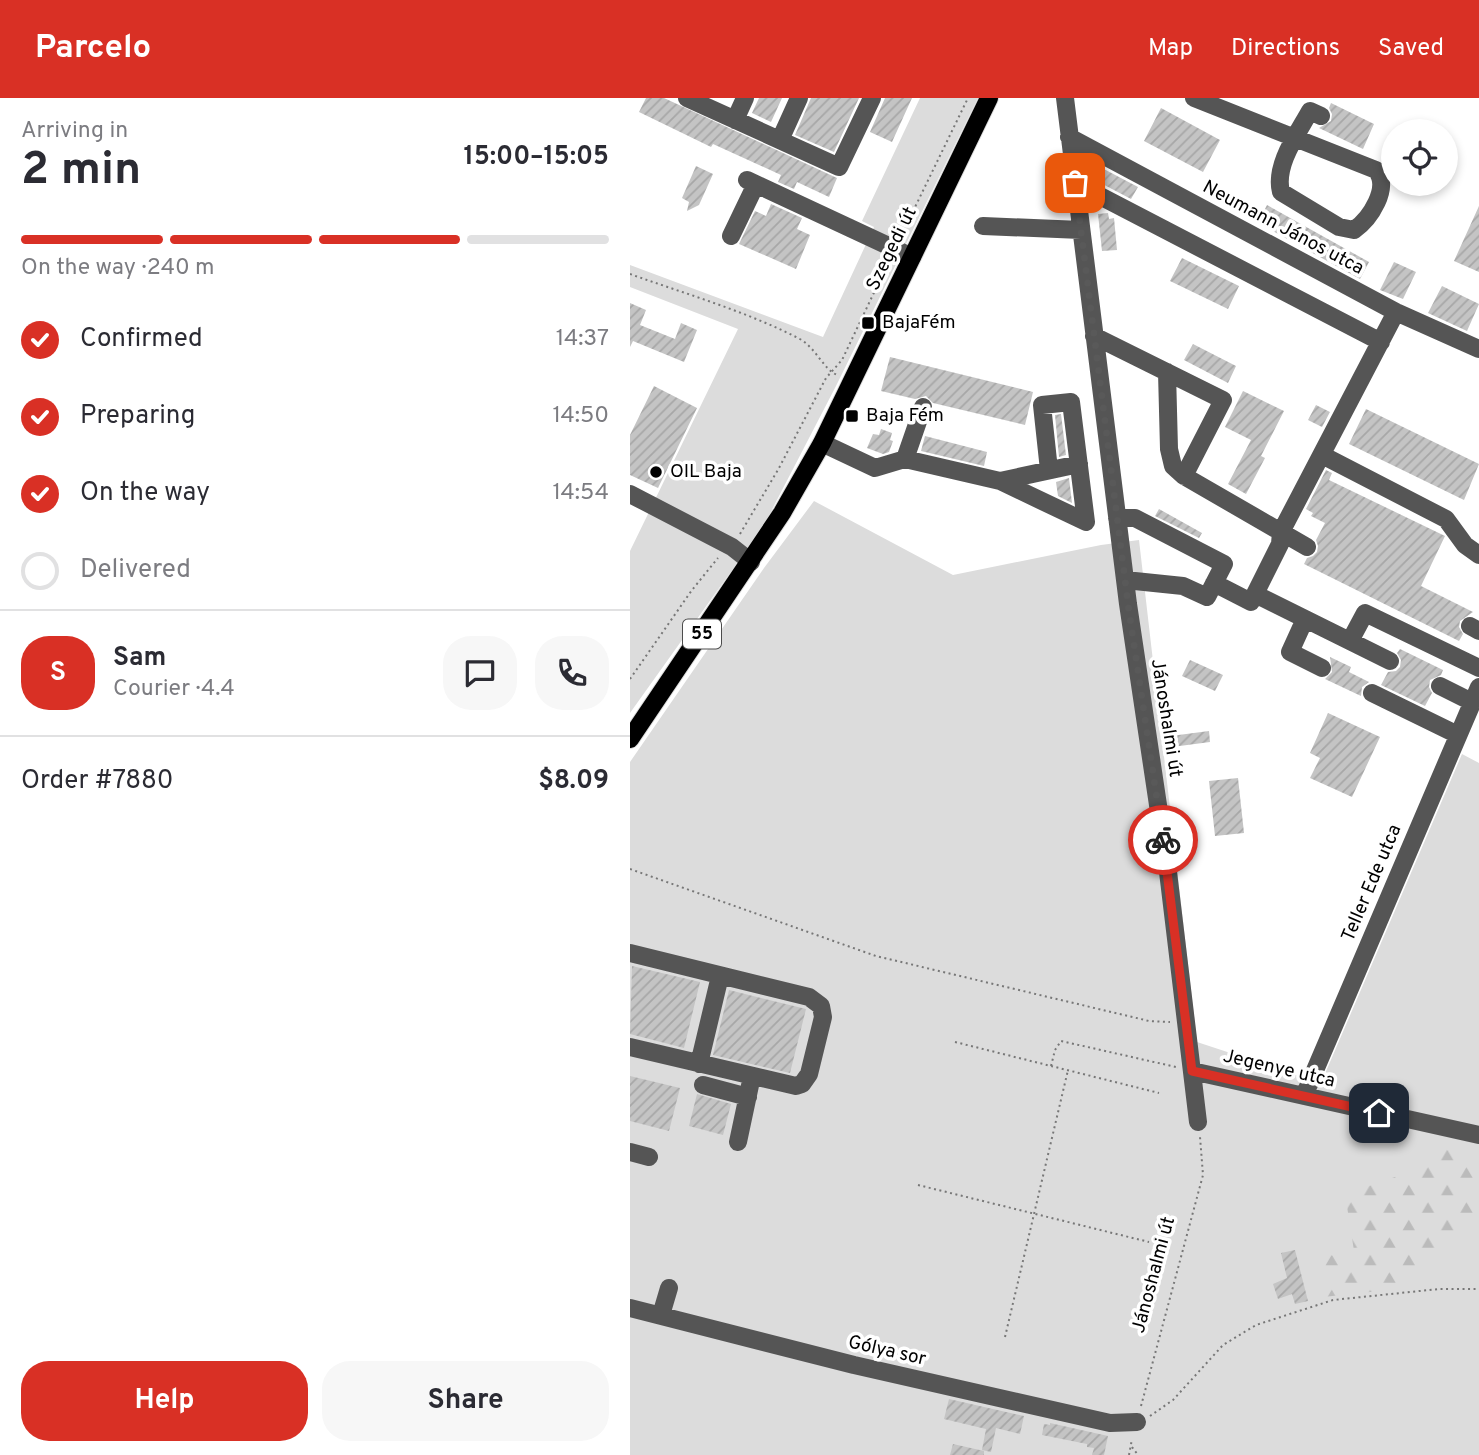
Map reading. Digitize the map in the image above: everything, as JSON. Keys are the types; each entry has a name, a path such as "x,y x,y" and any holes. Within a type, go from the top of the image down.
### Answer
{"main road":[{"name":"Szegedi út","path":"751,562 821,443 989,98"},
{"name":"55","path":"630,739 751,562"}],"street":[{"path":"735,120 745,98"},
{"path":"780,140 799,98"},
{"path":"690,99 839,167 872,98"},
{"name":"Jánoshalmi út","path":"1065,98 1117,519 1168,872 1198,1122"},
{"path":"1194,98 1296,137 1376,170 1382,182 1381,190 1366,220 1354,229 1339,227 1281,192 1279,179 1296,137 1310,111 1321,116"},
{"name":"Neumann János utca","path":"1069,136 1396,312 1479,349"},
{"path":"732,236 751,182 912,257"},
{"path":"1075,183 1381,342"},
{"path":"982,226 1081,230"},
{"path":"1214,583 1251,602 1280,544 1281,532 1396,312"},
{"path":"1094,335 1223,401 1184,476"},
{"path":"1167,372 1169,449 1173,466 1184,476 1307,547"},
{"path":"821,443 875,468 905,460 1000,481 1086,522 1071,402 1042,405 1049,470"},
{"path":"905,460 923,407"},
{"path":"1322,455 1446,519 1465,545 1479,555"},
{"path":"1000,481 1079,464"},
{"path":"630,494 732,547 751,562"},
{"path":"1117,519 1135,518 1224,564 1207,597 1183,586 1125,580"},
{"path":"1255,594 1390,661"},
{"path":"1350,642 1365,613 1479,668"},
{"path":"1305,619 1290,652 1322,668"},
{"path":"1440,686 1476,694"},
{"path":"1372,693 1458,735"},
{"name":"Teller Ede utca","path":"1304,1096 1476,694"},
{"path":"630,953 809,997 823,1009 809,1074 805,1082 796,1086 630,1048"},
{"path":"699,1064 720,976"},
{"name":"Jegenye utca","path":"1192,1065 1304,1096 1479,1135"},
{"path":"738,1142 752,1076"},
{"path":"704,1085 748,1097"},
{"path":"630,1152 649,1157"},
{"path":"661,1315 669,1288"},
{"name":"Gólya sor","path":"630,1308 854,1365 1110,1423 1137,1422"}],"path":[{"path":"630,679 708,569 732,547 831,372 842,360 968,98"},
{"path":"630,274 741,313 800,338 812,346 831,372 851,381"},
{"path":"630,869 876,956 1149,1021 1186,1023"},
{"path":"1051,1066 1055,1050 1061,1041 1182,1069 1192,1065"},
{"path":"955,1042 1159,1093"},
{"path":"1005,1337 1068,1070"},
{"name":"Jánoshalmi út","path":"1129,1455 1203,1175 1198,1122"},
{"path":"918,1185 1149,1242"},
{"path":"1137,1422 1153,1415 1173,1400 1223,1345 1256,1325 1333,1300 1439,1289 1479,1289"},
{"path":"1131,1446 1138,1455"}],"green space":[{"path":"920,98 978,98 764,525 630,713 630,551 738,329 630,287 630,265 823,337 874,227 862,221"},
{"path":"814,501 953,575 1101,545 1139,540 1197,1042 1321,1083 1462,754 1479,763 1479,1455 630,1455 630,762 764,568"},
{"path":"1439,1148 1479,1156 1479,1231 1445,1247 1408,1288 1323,1297 1315,1254 1355,1257 1343,1181 1363,1188 1384,1181 1414,1169"}],"building":[{"path":"646,98 664,98 837,178 829,197 797,182 794,189 778,182 781,175 713,144 711,147 639,112"},
{"path":"759,98 782,98 771,122 752,113"},
{"path":"811,98 859,98 834,152 795,135"},
{"path":"885,98 912,98 892,142 870,132"},
{"path":"1331,103 1374,124 1363,149 1319,128 1331,121"},
{"path":"1161,108 1220,140 1203,172 1144,141"},
{"path":"696,166 713,174 699,205 687,211 689,202 682,198"},
{"path":"1100,167 1138,187 1131,199 1093,179"},
{"path":"771,204 802,218 797,229 810,235 796,269 739,244 755,211 766,216"},
{"path":"1267,205 1369,262 1360,279 1258,223"},
{"path":"1479,206 1479,272 1454,261"},
{"path":"1108,213 1109,219 1114,218 1117,250 1102,251 1098,214"},
{"path":"1182,258 1239,286 1228,309 1170,281"},
{"path":"1394,262 1416,272 1403,299 1380,290"},
{"path":"1442,286 1479,304 1467,331 1428,313"},
{"path":"630,303 646,310 640,325 675,339 681,323 697,330 684,362 633,341 630,347"},
{"path":"1193,344 1236,366 1228,383 1184,360"},
{"path":"890,357 1033,392 1025,425 933,403 926,396 915,399 881,391"},
{"path":"654,386 697,408 658,488 630,475 630,435"},
{"path":"1243,391 1284,411 1261,456 1265,458 1246,494 1228,484 1251,440 1225,427"},
{"path":"1316,405 1330,412 1322,427 1308,420"},
{"path":"1366,409 1479,464 1464,500 1349,444"},
{"path":"1061,414 1066,455 1059,457 1055,415"},
{"path":"881,429 892,433 890,440 893,441 889,452 883,454 867,448 873,434 879,435"},
{"path":"925,436 987,452 984,466 921,451"},
{"path":"1326,470 1332,473 1329,480 1445,536 1421,586 1473,612 1460,621 1459,627 1463,634 1459,641 1304,564 1307,558 1317,552 1316,540 1325,523 1311,516 1313,513 1306,509"},
{"path":"1069,478 1072,503 1058,496 1056,482"},
{"path":"1159,509 1202,533 1199,538 1155,516"},
{"path":"1400,649 1443,670 1441,675 1430,680 1432,693 1425,706 1381,685 1388,672 1396,671 1400,667 1401,660 1397,653"},
{"path":"1330,657 1351,667 1349,672 1369,682 1362,687 1361,696 1325,679 1332,672"},
{"path":"1190,660 1223,675 1215,691 1182,676"},
{"path":"1328,713 1380,737 1352,797 1310,778 1320,758 1310,753"},
{"path":"1209,731 1210,742 1172,747 1171,736"},
{"path":"1238,778 1244,833 1215,836 1209,781"},
{"path":"632,966 700,982 684,1048 630,1034"},
{"path":"729,990 806,1009 790,1073 713,1055"},
{"path":"630,1076 680,1088 669,1131 630,1121"},
{"path":"697,1094 731,1104 723,1135 689,1126"},
{"path":"1295,1250 1308,1301 1295,1304 1292,1294 1278,1299 1273,1284 1287,1278 1281,1253"},
{"path":"949,1399 1024,1416 1020,1434 996,1428 991,1452 982,1450 986,1429 944,1419"},
{"path":"1044,1424 1108,1436 1104,1455 1092,1455 1094,1448 1087,1447 1087,1444 1042,1435"},
{"path":"953,1444 984,1451 984,1455 950,1455"}],"way so far":[{"path":"1075,183 1128,604 1163,840"}],"place":[{"name":"BajaFém","path":"868,323"},
{"name":"Baja Fém","path":"852,416"},
{"name":"OIL Baja","path":"656,472"}],"route":[{"path":"1163,840 1192,1071 1379,1113"}]}
